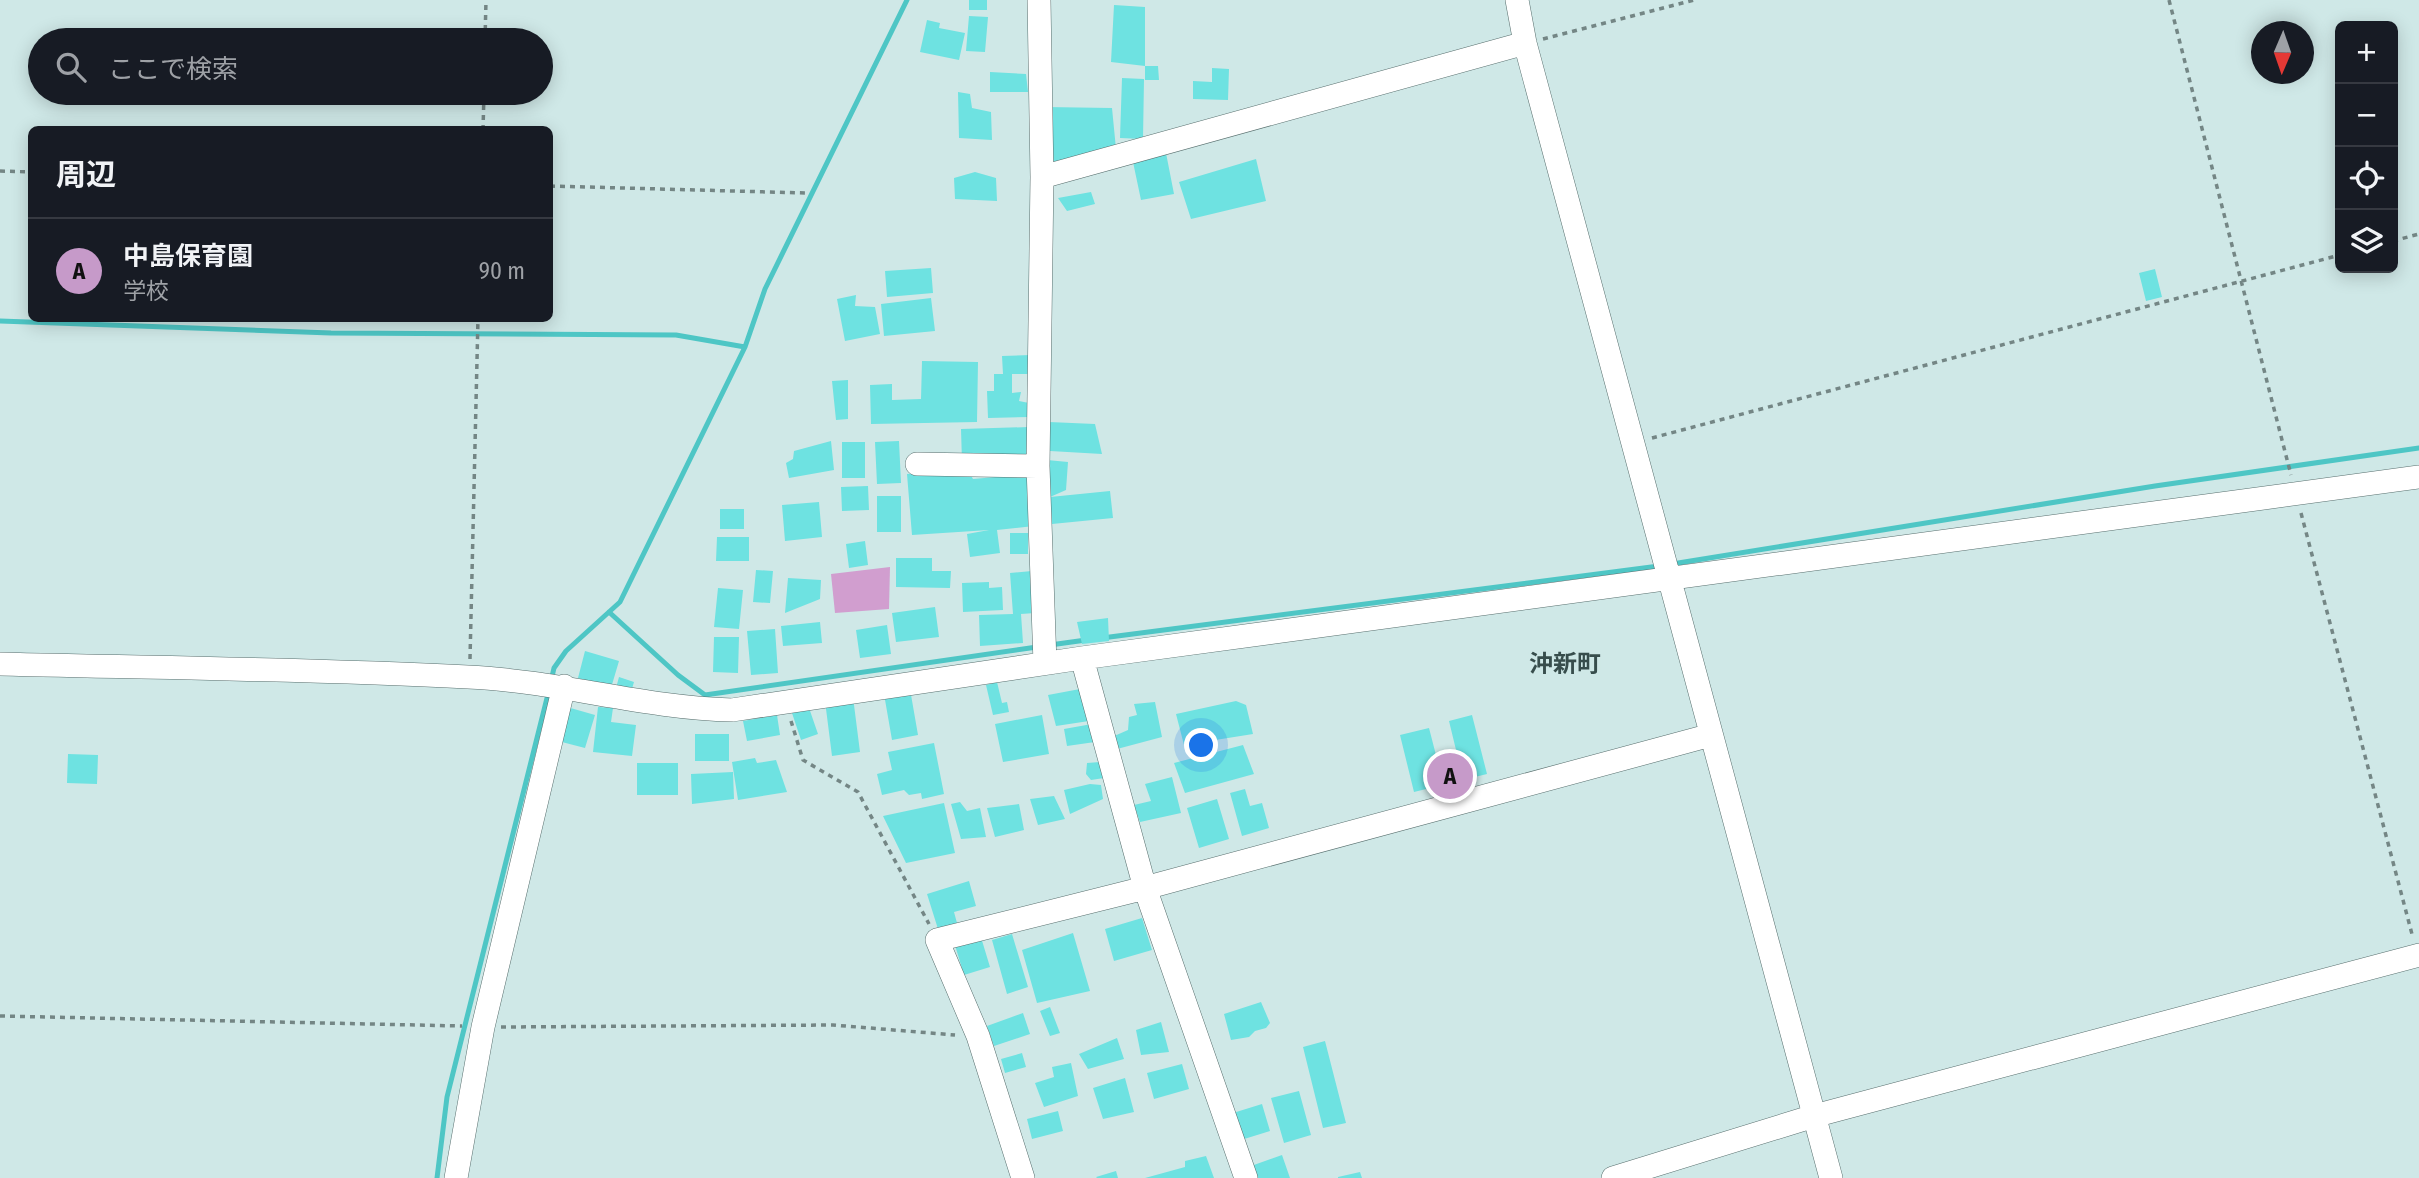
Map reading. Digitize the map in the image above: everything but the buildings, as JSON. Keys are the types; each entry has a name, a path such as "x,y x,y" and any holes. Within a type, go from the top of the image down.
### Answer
{"street":[{"path":"1039,0 1042,177 1038,466 1045,663"},
{"path":"1517,0 1525,43 1831,1178"},
{"path":"1042,177 1525,43"},
{"path":"917,464 1038,466"},
{"path":"0,664 470,677 564,686 690,709 732,710 1045,663 2419,477"},
{"path":"1082,658 1145,888 1246,1178"},
{"path":"456,1178 483,1027 564,686"},
{"path":"1023,1178 978,1036 937,940 1145,888 1711,735"},
{"path":"1613,1178 1814,1115 2418,955"}],"path":[{"path":"485,28 486,0"},
{"path":"1525,43 1694,0"},
{"path":"2169,0 2418,955"},
{"path":"483,126 484,105"},
{"path":"0,171 28,172"},
{"path":"553,187 806,193"},
{"path":"2398,240 2419,234"},
{"path":"1632,444 2335,256"},
{"path":"470,677 478,322"},
{"path":"780,701 792,722 803,760 858,792 937,940"}],"shaded area":[{"path":"890,567 889,609 835,613 831,574"}],"waterway":[{"path":"551,681 554,668 566,651 620,602 745,347 765,289 907,0"},
{"path":"0,321 331,333 676,335 745,347"},
{"path":"1672,564 2155,486 2419,448"},
{"path":"1102,638 1659,566"},
{"path":"609,612 678,675 705,695 1037,647"},
{"path":"1050,645 1086,640"},
{"path":"437,1178 447,1097 549,690"}],"place":[{"name":"中島保育園","path":"1450,776"}],"district":[{"name":"沖新町","path":"1565,664"}]}
